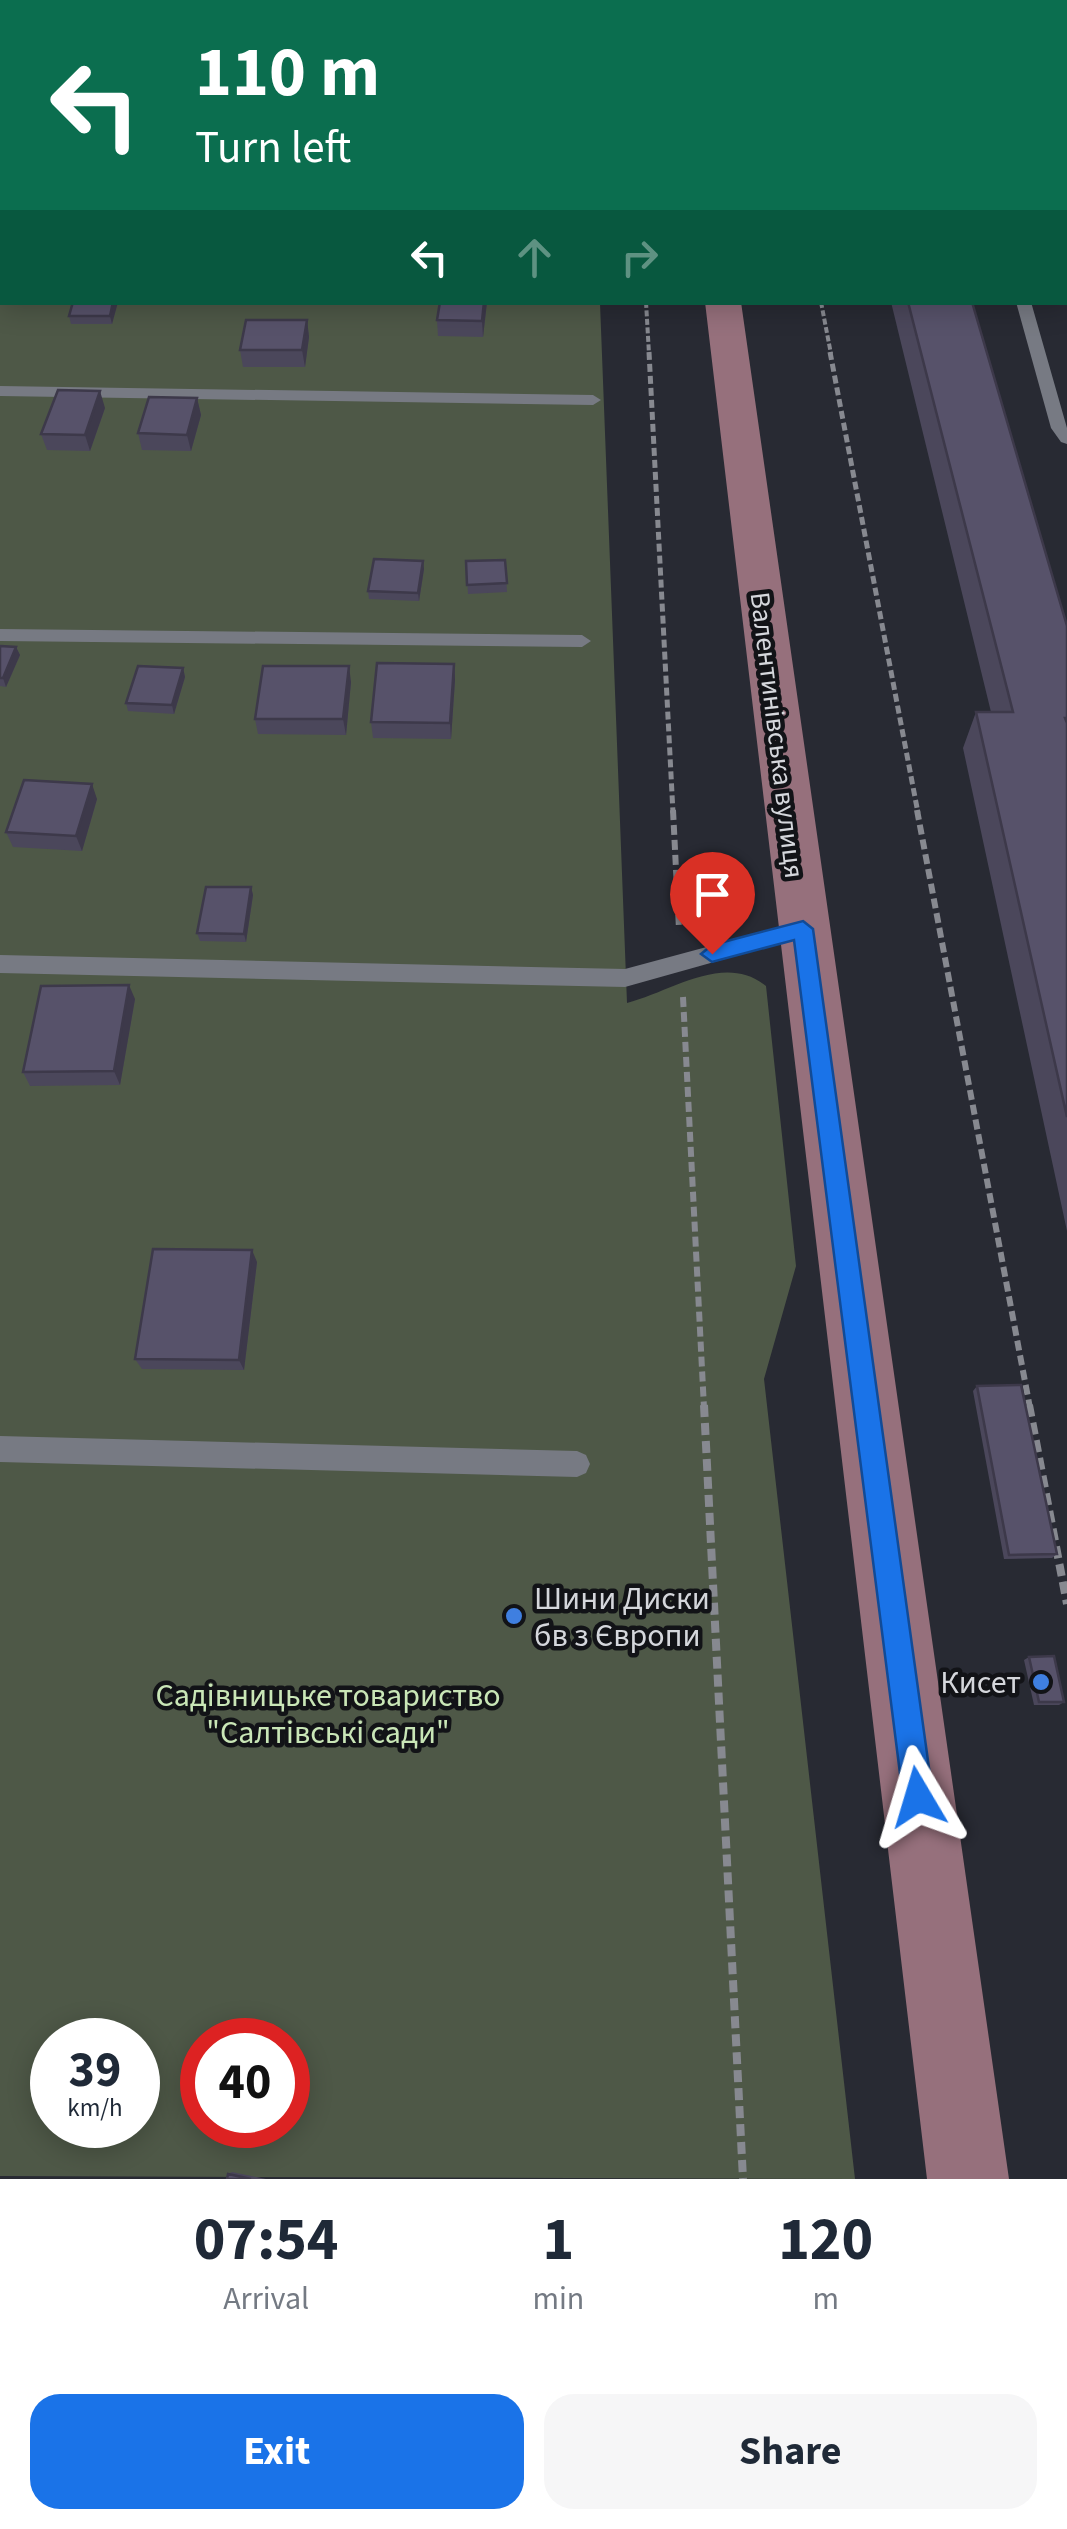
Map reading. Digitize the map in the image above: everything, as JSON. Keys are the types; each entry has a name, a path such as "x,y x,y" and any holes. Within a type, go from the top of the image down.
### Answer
{"street":[{"name":"Валентинівська вулиця","path":"723,305 968,2179"}],"lane":[{"path":"1024,305 1059,428 1067,438"},
{"path":"0,391 593,400"},
{"path":"0,634 582,641"},
{"path":"0,964 626,978 803,929"},
{"path":"0,1449 577,1464"}],"path":[{"path":"646,305 743,2179"},
{"path":"822,305 1067,1604"}],"green space":[{"name":"Садівницьке товариство \"Салтівські сади\"","path":"0,305 600,305 627,1003 715,974 750,977 766,986 796,1266 764,1379 855,2179 0,2176"}],"building":[{"path":"72,305 112,305 110,316 69,316"},
{"path":"440,305 484,305 482,321 437,320"},
{"path":"909,305 973,305 1067,626 1067,1117 976,712 1013,712"},
{"path":"246,320 307,320 302,350 240,350"},
{"path":"58,390 100,391 85,435 41,434"},
{"path":"149,397 197,398 187,435 138,433"},
{"path":"374,559 423,561 418,593 368,591"},
{"path":"505,560 507,583 467,585 466,561"},
{"path":"0,646 16,647 3,678 0,678"},
{"path":"377,663 454,664 450,723 371,722"},
{"path":"138,666 183,668 172,705 126,703"},
{"path":"263,666 349,666 343,719 255,719"},
{"path":"24,780 92,784 76,836 6,832"},
{"path":"206,887 251,887 244,934 197,933"},
{"path":"129,985 114,1071 23,1072 41,986"},
{"path":"153,1249 252,1250 239,1360 135,1359"},
{"path":"1021,1385 1057,1554 1009,1555 977,1386"},
{"name":"Кисет","path":"1054,1656 1064,1702 1039,1702 1029,1657"}],"place":[{"name":"Шини Диски бв з Європи","path":"514,1616"},
{"name":"Кисет","path":"1041,1682"}],"route":[{"path":"712,954 803,929 918,1797"}]}
